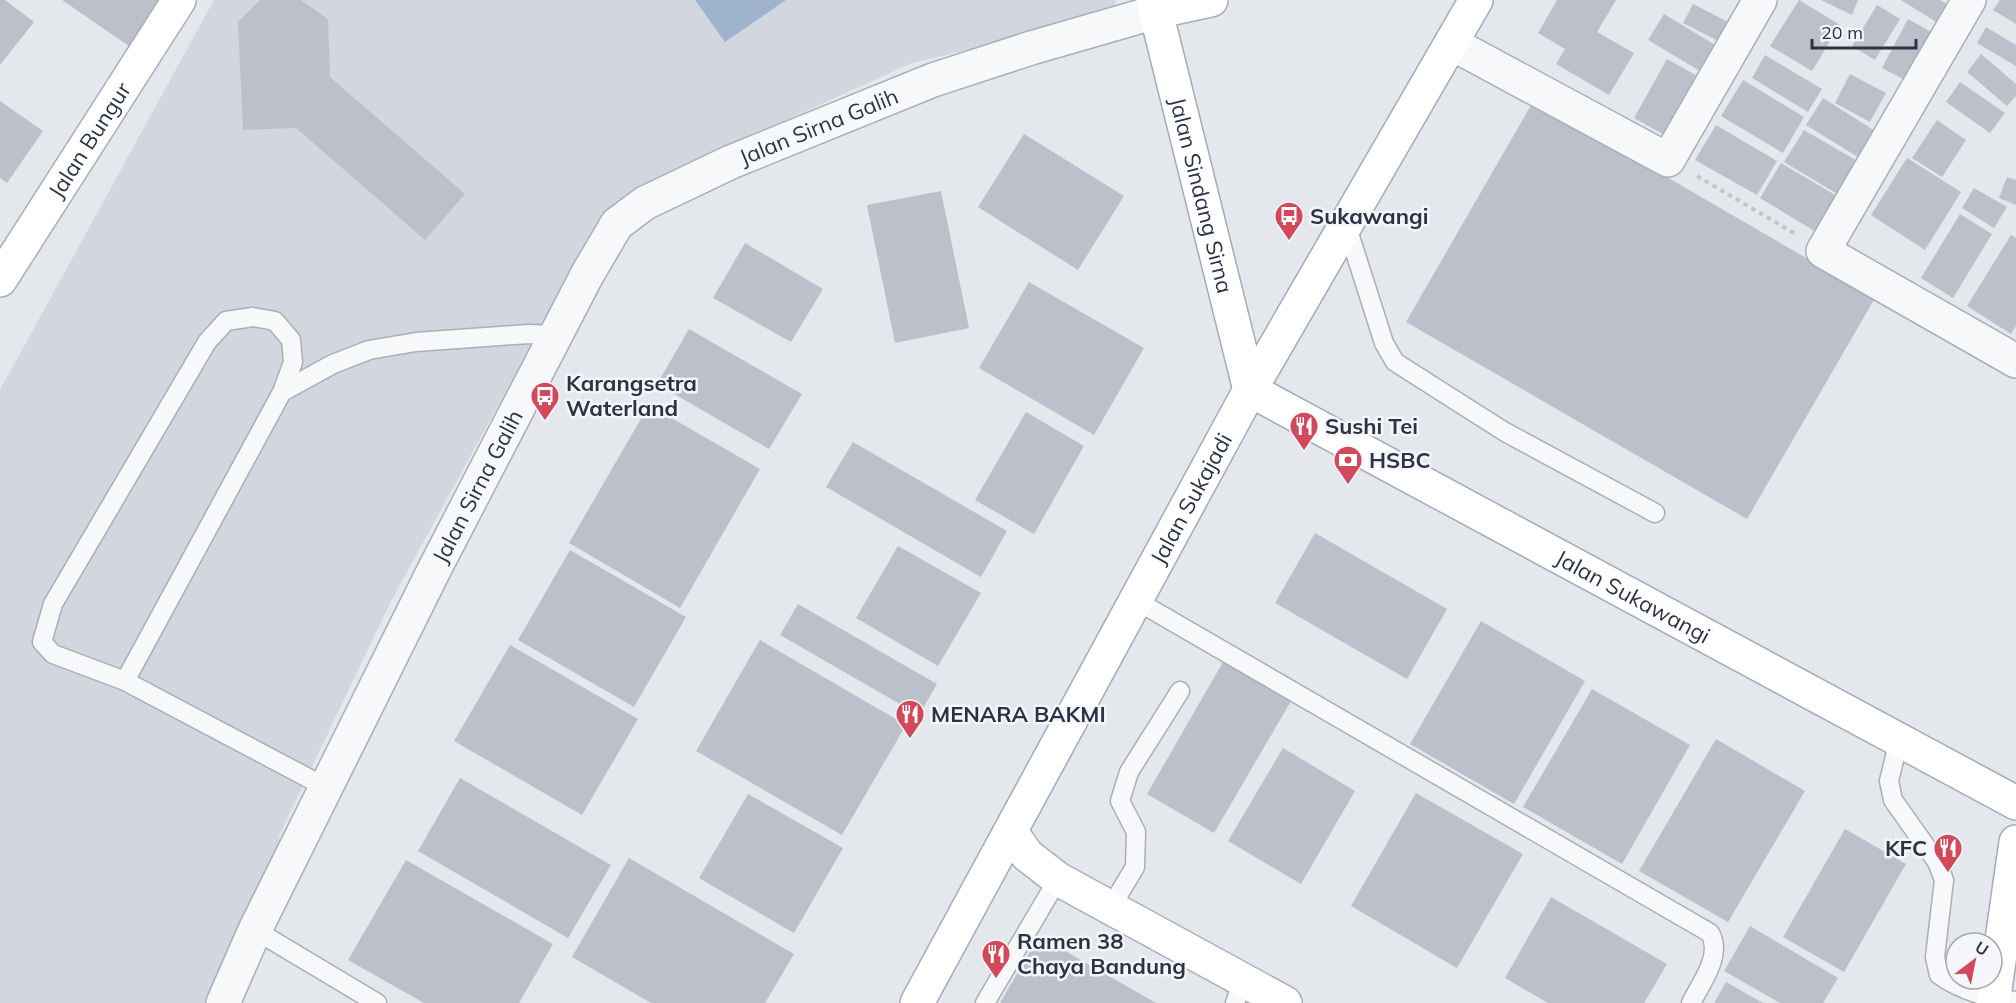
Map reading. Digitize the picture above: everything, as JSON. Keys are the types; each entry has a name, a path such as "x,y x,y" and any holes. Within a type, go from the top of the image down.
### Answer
{"main road":[{"name":"Jalan Bungur","path":"0,280 179,0"},
{"name":"Jalan Sirna Galih","path":"1154,6 1211,0"},
{"name":"Jalan Sukajadi","path":"917,1003 1250,390 1476,0"},
{"name":"Jalan Sindang Sirna","path":"1154,6 1250,390"},
{"name":"Jalan Sukawangi","path":"1250,390 2016,803"},
{"path":"1011,832 1027,855 1058,879 1111,907 1239,992 1285,1003"},
{"path":"2001,1001 2016,842"}],"street":[{"path":"1451,43 1668,160 1760,0"},
{"path":"1968,0 1823,251 2016,361"},
{"name":"Jalan Sirna Galih","path":"223,1003 255,930 434,570 588,273 617,224 645,203 731,162 933,80 1154,6"}],"lane":[{"path":"1346,224 1384,343 1395,362 1505,432 1655,513"},
{"path":"125,681 282,392 293,362 291,340 275,321 253,317 226,321 207,342 53,604 42,642 53,654 125,681 327,788"},
{"path":"282,392 333,364 369,350 416,342 528,334 556,335"},
{"path":"1137,601 1710,933 1714,941 1713,959 1691,1003"},
{"path":"1111,907 1135,867 1136,832 1120,801 1129,772 1180,691"},
{"path":"1899,740 1889,781 1893,800 1937,862 1944,880 1935,957 1939,975 1956,987 2001,1001"},
{"path":"985,1003 1058,879"},
{"path":"255,930 377,1003"}],"path":[{"path":"1668,160 1747,204 1823,251"}],"shaded area":[{"path":"214,0 1115,0 1117,14 912,63 654,180 611,211 582,252 390,603 278,838 295,847 223,1003 0,1003 0,390"}],"water":[{"path":"695,0 786,0 725,42"}],"building":[{"path":"0,0 5,0 34,22 0,65"},
{"path":"62,0 166,0 136,51"},
{"path":"260,0 301,0 328,19 330,77 465,194 425,240 296,128 243,130 238,22"},
{"path":"1557,0 1616,0 1597,32 1634,53 1609,95 1556,64 1565,49 1538,33"},
{"path":"1799,0 1840,25 1812,71 1770,46"},
{"path":"1821,0 1858,0 1852,15"},
{"path":"1901,0 1940,0 1952,7 1941,25"},
{"path":"2000,0 2016,0 2016,24 1993,10"},
{"path":"1693,4 1736,26 1726,45 1683,23"},
{"path":"1877,5 1900,19 1875,60 1852,46"},
{"path":"1664,14 1725,51 1710,77 1648,40"},
{"path":"1908,19 1933,33 1907,81 1882,68"},
{"path":"1986,27 2016,45 2016,66 1977,43"},
{"path":"1981,54 2016,84 2016,96 2007,106 1967,72"},
{"path":"1765,55 1822,89 1808,112 1752,78"},
{"path":"1667,59 1701,78 1668,137 1634,118"},
{"path":"1850,74 1886,93 1870,122 1835,103"},
{"path":"1743,80 1804,117 1783,153 1721,116"},
{"path":"1960,82 2005,113 1990,133 1946,102"},
{"path":"1823,98 1883,136 1866,162 1806,125"},
{"path":"1534,100 1875,298 1747,519 1406,322"},
{"path":"0,101 43,131 7,183 0,178"},
{"path":"1937,120 1966,140 1942,177 1912,158"},
{"path":"1716,125 1777,161 1757,195 1695,160"},
{"path":"1804,130 1859,162 1839,195 1784,162"},
{"path":"1024,134 1124,196 1078,270 978,207"},
{"path":"1907,158 1961,192 1925,250 1871,215"},
{"path":"1781,163 1847,202 1826,238 1760,198"},
{"path":"2007,177 2016,180 2016,205 1999,198"},
{"path":"1974,188 2007,207 1994,228 1962,208"},
{"path":"941,191 969,328 895,343 867,205"},
{"path":"1960,214 1992,234 1953,298 1921,278"},
{"path":"2011,235 2016,238 2016,326 2011,334 1967,306"},
{"path":"745,243 823,289 791,342 713,298"},
{"path":"1029,282 1144,348 1094,435 979,368"},
{"path":"689,329 802,394 769,449 657,384"},
{"path":"649,405 760,469 680,608 569,543"},
{"path":"1026,412 1084,446 1034,534 975,500"},
{"path":"853,442 1007,531 981,577 826,487"},
{"path":"1315,533 1447,609 1407,679 1275,603"},
{"path":"898,546 981,593 938,666 856,618"},
{"path":"570,550 686,617 634,707 518,640"},
{"path":"798,604 937,684 919,715 780,635"},
{"path":"1481,621 1585,681 1514,804 1410,744"},
{"path":"760,640 906,725 842,835 696,751"},
{"path":"510,645 638,719 582,815 454,741"},
{"path":"1223,662 1291,701 1214,833 1147,794"},
{"path":"1592,689 1690,745 1622,864 1523,807"},
{"path":"1716,739 1805,791 1728,922 1639,871"},
{"path":"1283,748 1355,791 1301,884 1228,841"},
{"path":"460,778 611,865 568,938 418,851"},
{"path":"1416,793 1523,854 1457,968 1351,906"},
{"path":"748,794 843,848 794,933 699,878"},
{"path":"1845,829 1906,864 1844,972 1783,937"},
{"path":"629,858 794,954 765,1003 651,1003 572,957"},
{"path":"406,860 553,944 519,1003 424,1003 348,960"},
{"path":"1551,897 1667,964 1644,1003 1548,1003 1505,978"},
{"path":"1750,926 1838,978 1823,1003 1780,1003 1724,971"},
{"path":"1039,936 1156,1003 1000,1003"},
{"path":"1726,982 1763,1003 1714,1003"}],"place":[{"name":"Sukawangi","path":"1289,242"},
{"name":"Karangsetra Waterland","path":"545,422"},
{"name":"Sushi Tei","path":"1304,452"},
{"name":"HSBC","path":"1348,486"},
{"name":"MENARA BAKMI","path":"910,740"},
{"name":"KFC","path":"1948,874"},
{"name":"Ramen 38 Chaya Bandung","path":"996,980"}]}
